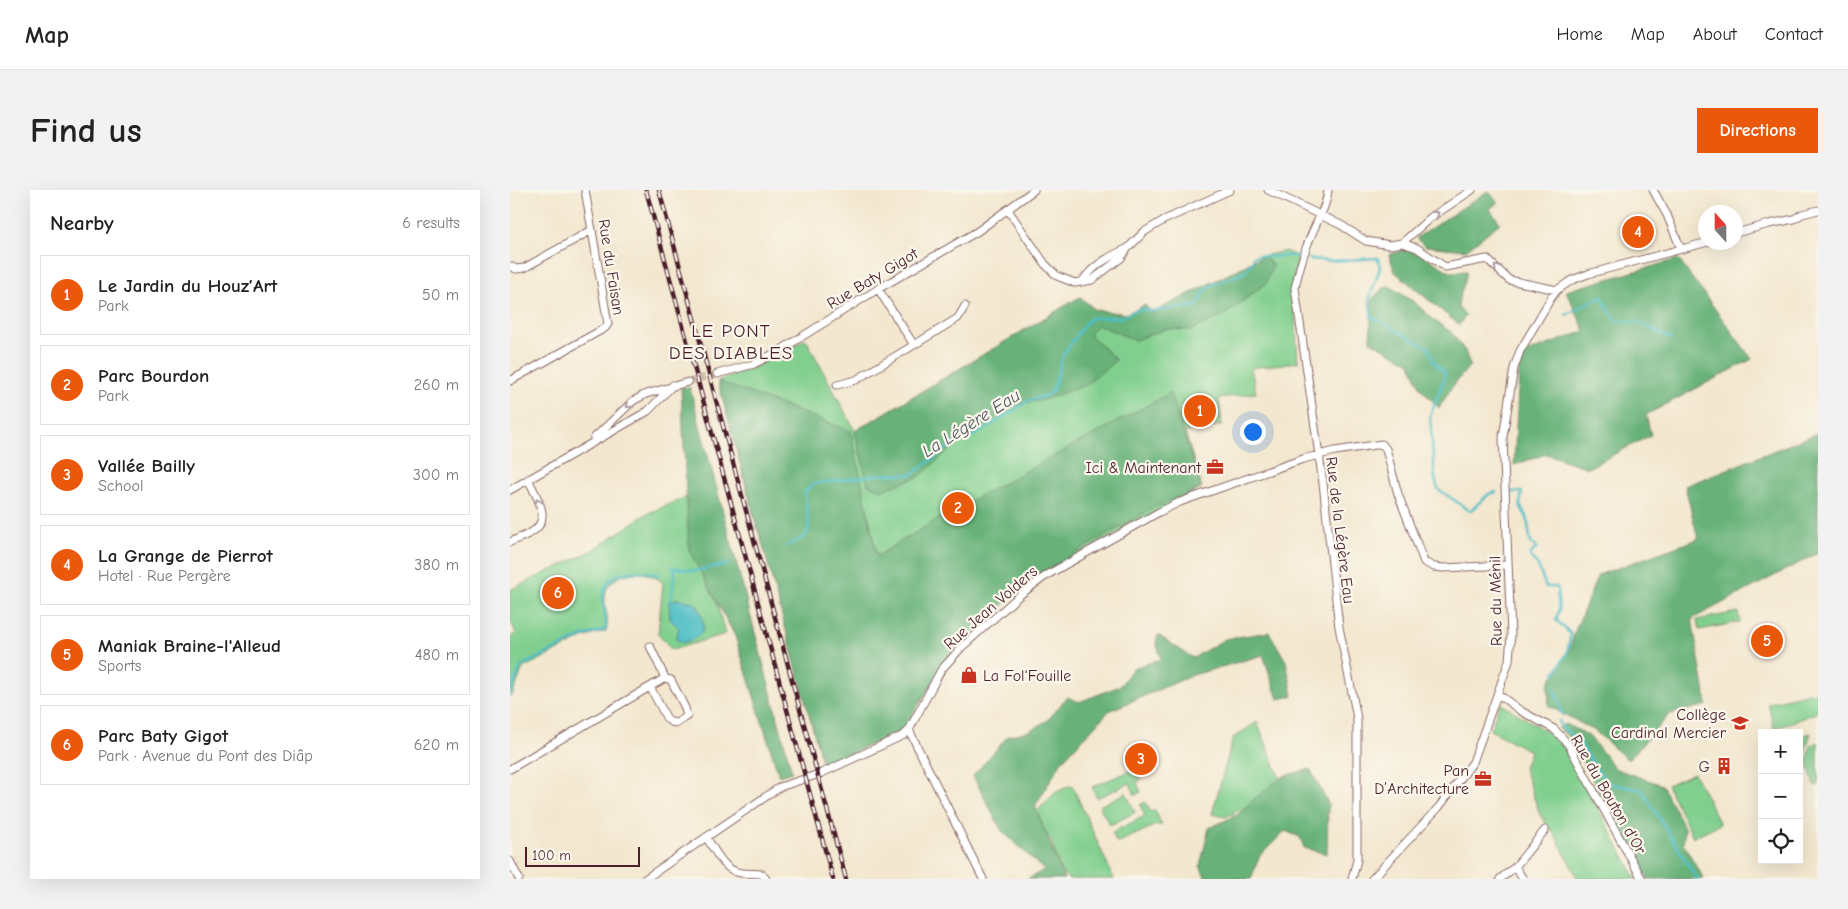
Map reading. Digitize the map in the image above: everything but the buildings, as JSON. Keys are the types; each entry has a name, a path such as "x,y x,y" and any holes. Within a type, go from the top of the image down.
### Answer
{"street":[{"name":"Rue du Faisan","path":"510,381 605,328 608,324 585,190"},
{"name":"Rue Baty Gigot","path":"717,374 740,369 762,360 978,231 1034,190"},
{"path":"1008,210 1045,264 1056,276 1075,284 1092,280 1121,258 1144,232 1164,220 1230,190"},
{"path":"1268,190 1341,225 1366,241 1384,244 1402,243 1418,248 1445,267 1487,259 1509,280 1557,290 1572,280 1588,274 1698,245"},
{"name":"Rue de la Légère Eau","path":"1328,190 1321,216 1314,229 1300,267 1295,288 1340,627 1358,718 1357,860 1352,879"},
{"path":"1402,243 1430,218 1472,190"},
{"path":"1653,190 1667,215 1681,249"},
{"path":"1743,231 1794,219 1802,214 1818,210"},
{"path":"510,266 516,269 524,268 592,230"},
{"path":"878,289 914,345"},
{"name":"Rue du Ménil","path":"1372,879 1440,807 1473,762 1509,661 1506,483 1503,437 1514,368 1520,351 1557,290"},
{"path":"837,385 856,380 958,318 965,306"},
{"path":"588,444 633,400 673,385 688,382"},
{"path":"510,490 648,411 673,385"},
{"name":"Rue Jean Volders","path":"909,730 941,670 961,648 1007,606 1047,575 1180,502 1303,459 1382,444 1386,449 1398,494 1424,562 1428,565 1443,568 1508,565"},
{"path":"510,542 532,532 541,522 542,512 528,480"},
{"path":"650,646 665,678 670,680 685,708 687,716 677,723 667,719 650,687"},
{"path":"510,769 665,678"},
{"name":"Rue du Bouton d'Or","path":"1498,694 1520,710 1554,729 1568,744 1642,879"},
{"path":"646,879 780,787 822,773 899,738 909,730 983,879"},
{"path":"1500,879 1515,867 1545,830"},
{"path":"706,837 730,870 742,876 762,874 766,879"},
{"path":"510,861 518,879"},
{"path":"1515,867 1523,879"}],"green space":[{"path":"1488,191 1498,202 1490,209 1500,223 1466,250 1424,246 1416,238"},
{"path":"1406,249 1424,256 1450,272 1467,271 1458,308 1466,315 1459,325 1395,272 1389,255"},
{"path":"1285,251 1298,257 1293,284 1298,362 1251,368 1256,393 1219,398 1222,425 1185,432 1202,488 1022,584 968,634 899,732 823,766 774,571 757,528 718,381 759,365 806,339 855,431 1080,297 1095,310 1126,314 1145,305 1152,313 1264,256"},
{"path":"1264,256 1273,266 1266,283 1226,314 1192,330 1166,329 1135,340 1098,325 1089,334 1116,360 1086,385 1046,399 1011,406 948,451 920,476 883,490 868,485 855,431 1080,297 1095,310 1126,314 1145,305 1152,313"},
{"path":"1678,259 1752,359 1646,415 1651,435 1588,468 1546,454 1514,465 1520,355 1585,331 1566,291"},
{"path":"1389,286 1414,302 1435,321 1451,332 1465,351 1470,365 1452,387 1439,408 1421,389 1410,363 1370,341 1372,299 1382,289"},
{"path":"718,381 851,431 877,556 943,516 1170,393 1202,488 1153,508 1037,575 953,649 906,725 899,732 823,766"},
{"path":"681,387 690,388 792,772 779,776 735,636 689,550"},
{"path":"1818,433 1818,553 1692,619 1707,705 1670,714 1628,760 1595,731 1549,706 1548,684 1570,649 1575,631 1598,575 1698,539 1685,486"},
{"path":"689,496 725,634 672,650 658,634 663,582 644,573 624,575 609,585 605,596 606,631 583,638 523,668 510,697 510,638 516,633 510,620 510,590 591,551 646,514"},
{"path":"1738,612 1740,622 1699,630 1697,620"},
{"path":"1269,632 1286,661 1293,696 1278,699 1263,655 1193,675 1109,711 1062,761 1035,806 1064,879 1028,879 1044,870 1002,831 973,776 1008,736 1029,731 1048,720 1067,697 1079,702 1120,686 1133,668 1161,659 1156,642 1158,635 1193,658 1225,639"},
{"path":"1818,691 1818,712 1774,729 1768,703"},
{"path":"1500,703 1559,739 1574,763 1636,879 1578,879 1556,837 1540,815 1524,768 1530,751 1490,730"},
{"path":"1257,722 1284,788 1226,817 1212,814 1233,738"},
{"path":"1566,724 1588,735 1616,769 1662,785 1685,829 1683,843 1704,879 1648,879 1569,737 1558,728"},
{"path":"1811,733 1803,758 1803,736"},
{"path":"1818,742 1818,786 1814,785 1807,761 1811,745"},
{"path":"1130,755 1141,780 1137,782 1141,792 1135,795 1130,783 1097,798 1092,787 1132,770 1126,756"},
{"path":"1310,769 1328,803 1327,854 1304,848 1300,837 1285,831 1259,857 1251,879 1206,879 1200,866 1209,828 1237,815 1284,776"},
{"path":"1694,773 1720,824 1693,837 1667,785"},
{"path":"1072,785 1114,879 1068,879 1060,870 1051,841 1035,813 1056,792"},
{"path":"1126,793 1135,812 1109,824 1100,807 1101,805"},
{"path":"1145,802 1151,812 1155,810 1162,825 1156,825 1117,843 1112,832 1145,816 1140,805"}],"water":[{"path":"676,599 696,604 703,621 701,634 683,643 676,639 679,628 670,619 669,602"}],"waterway":[{"name":"La Légère Eau","path":"787,546 804,537 809,530 805,492 813,484 885,474 911,475 950,446 979,433 1030,400 1046,396 1053,390 1063,355 1091,318 1122,317 1138,309 1154,311 1197,306 1207,289 1246,271 1254,257 1298,256"},
{"name":"La Légère Eau","path":"1309,259 1330,261 1378,258 1380,268 1369,300 1372,317 1429,348 1434,362 1446,374 1430,416 1435,479 1438,489 1470,511 1489,494 1496,492"},
{"path":"1566,315 1601,296 1616,321 1640,323 1671,339"},
{"name":"La Légère Eau","path":"1512,492 1522,492 1520,505 1527,518 1531,544 1537,547 1530,555 1539,568 1546,587 1557,587 1559,610 1556,620 1571,634 1567,653 1554,675"},
{"name":"La Légère Eau","path":"671,567 695,571 728,564"},
{"path":"669,602 672,595 675,568"},
{"name":"La Légère Eau","path":"510,695 521,666 583,636 605,630 606,620 603,595 606,586 617,575 634,572 659,575"},
{"path":"1554,689 1563,715"},
{"name":"La Légère Eau","path":"1559,721 1561,726 1580,743 1608,783 1642,790 1697,879"}],"tunnel":[{"path":"688,382 717,374"}],"railway":[{"path":"646,190 833,879"},
{"path":"659,190 846,879"}],"place":[{"name":"La Grange de Pierrot","path":"1638,232"},
{"name":"Le Jardin du Houz’Art","path":"1200,411"},
{"name":"Ici & Maintenant","path":"1215,467"},
{"name":"Parc Bourdon","path":"958,508"},
{"name":"Parc Baty Gigot","path":"558,593"},
{"name":"Maniak Braine-l'Alleud","path":"1767,641"},
{"name":"La Fol'Fouille","path":"969,675"},
{"name":"Collège Cardinal Mercier","path":"1740,723"},
{"name":"Vallée Bailly","path":"1141,759"},
{"name":"G","path":"1724,766"},
{"name":"Pan D’Architecture","path":"1483,779"}],"district":[{"name":"LE PONT DES DIABLES","path":"731,341"}]}
